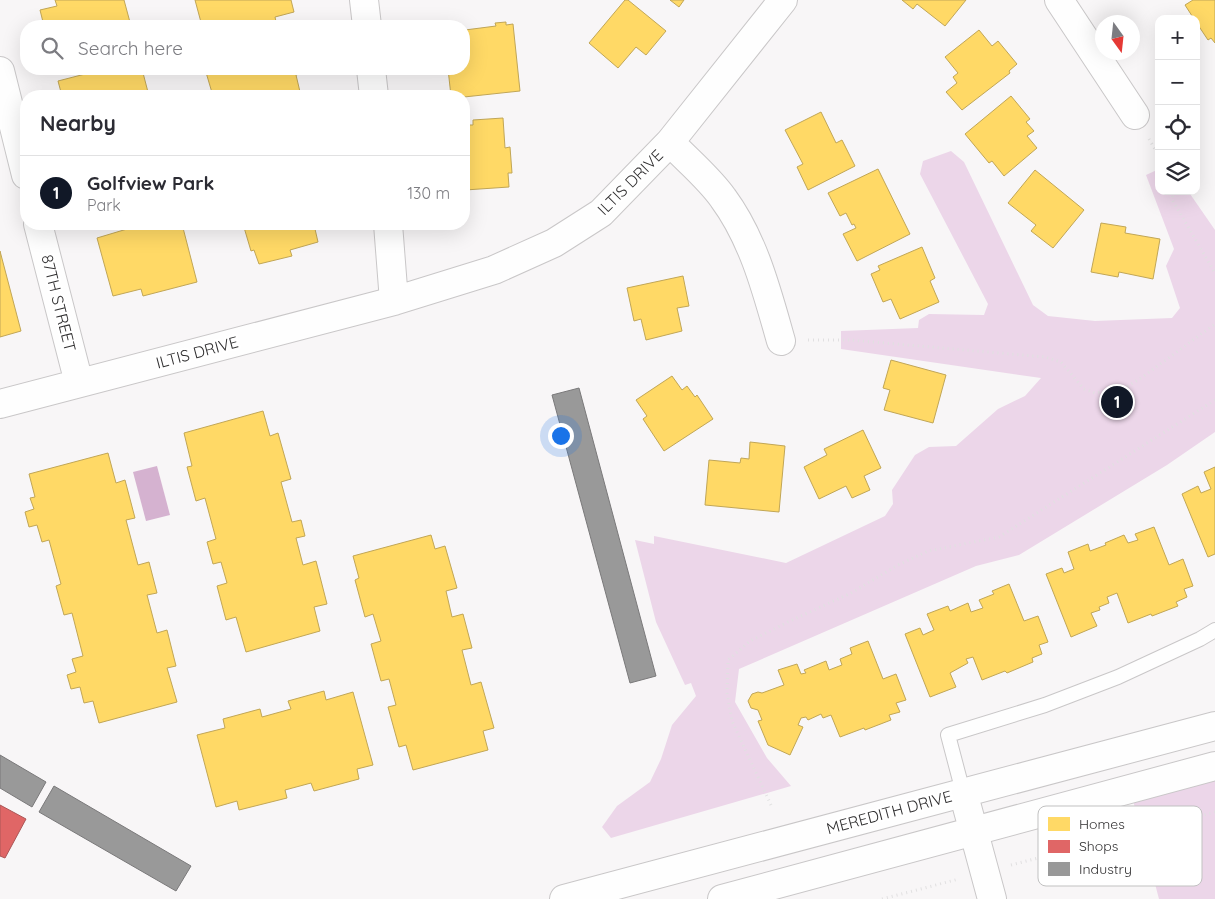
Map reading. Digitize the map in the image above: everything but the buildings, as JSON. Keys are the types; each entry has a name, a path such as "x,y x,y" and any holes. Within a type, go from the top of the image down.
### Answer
{"street":[{"path":"364,0 366,20"},
{"name":"ILTIS DRIVE","path":"0,404 394,301 494,270 554,243 601,213 670,142 783,0"},
{"path":"1059,0 1136,115"},
{"path":"0,71 6,119 20,159"},
{"path":"372,75 373,90"},
{"path":"670,142 723,197 739,224 764,280 781,341"},
{"name":"87TH STREET","path":"40,230 79,383"},
{"path":"389,236 394,301"},
{"name":"MEREDITH DRIVE","path":"564,899 1215,726"},
{"path":"1067,806 1215,766"},
{"path":"963,792 992,899"},
{"path":"722,899 1038,814"}],"lane":[{"path":"963,792 948,735 1045,705 1118,677 1200,639 1215,630"}],"path":[{"path":"1172,195 1172,201 1215,273"},
{"path":"781,341 850,340 1045,357 1062,362 1084,389 1096,393 1123,389 1142,378 1215,324"},
{"path":"771,804 732,721 726,693 728,660 750,642 851,593 898,565 928,551 999,537 1215,400"},
{"path":"1202,815 1215,812"},
{"path":"882,899 1038,858"}],"shaded area":[{"path":"951,151 964,162 1033,305 1048,316 1095,321 1172,318 1180,308 1166,266 1174,249 1146,175 1155,171 1155,195 1191,195 1215,230 1215,432 1167,465 1019,555 976,566 739,669 735,702 767,758 791,786 611,838 602,827 617,806 650,782 661,759 672,725 696,696 691,683 685,685 656,622 635,540 654,544 654,536 786,563 885,516 893,504 892,490 915,455 929,447 956,446 998,409 1025,396 1041,378 841,349 841,331 918,328 919,320 929,314 984,315 988,304 920,174 923,161"},
{"path":"157,466 170,515 146,521 133,472"},
{"path":"1215,766 1215,899 1159,899 1156,886 1202,886 1202,806 1134,806 1130,789"}],"place":[{"name":"Golfview Park","path":"1117,402"}]}
